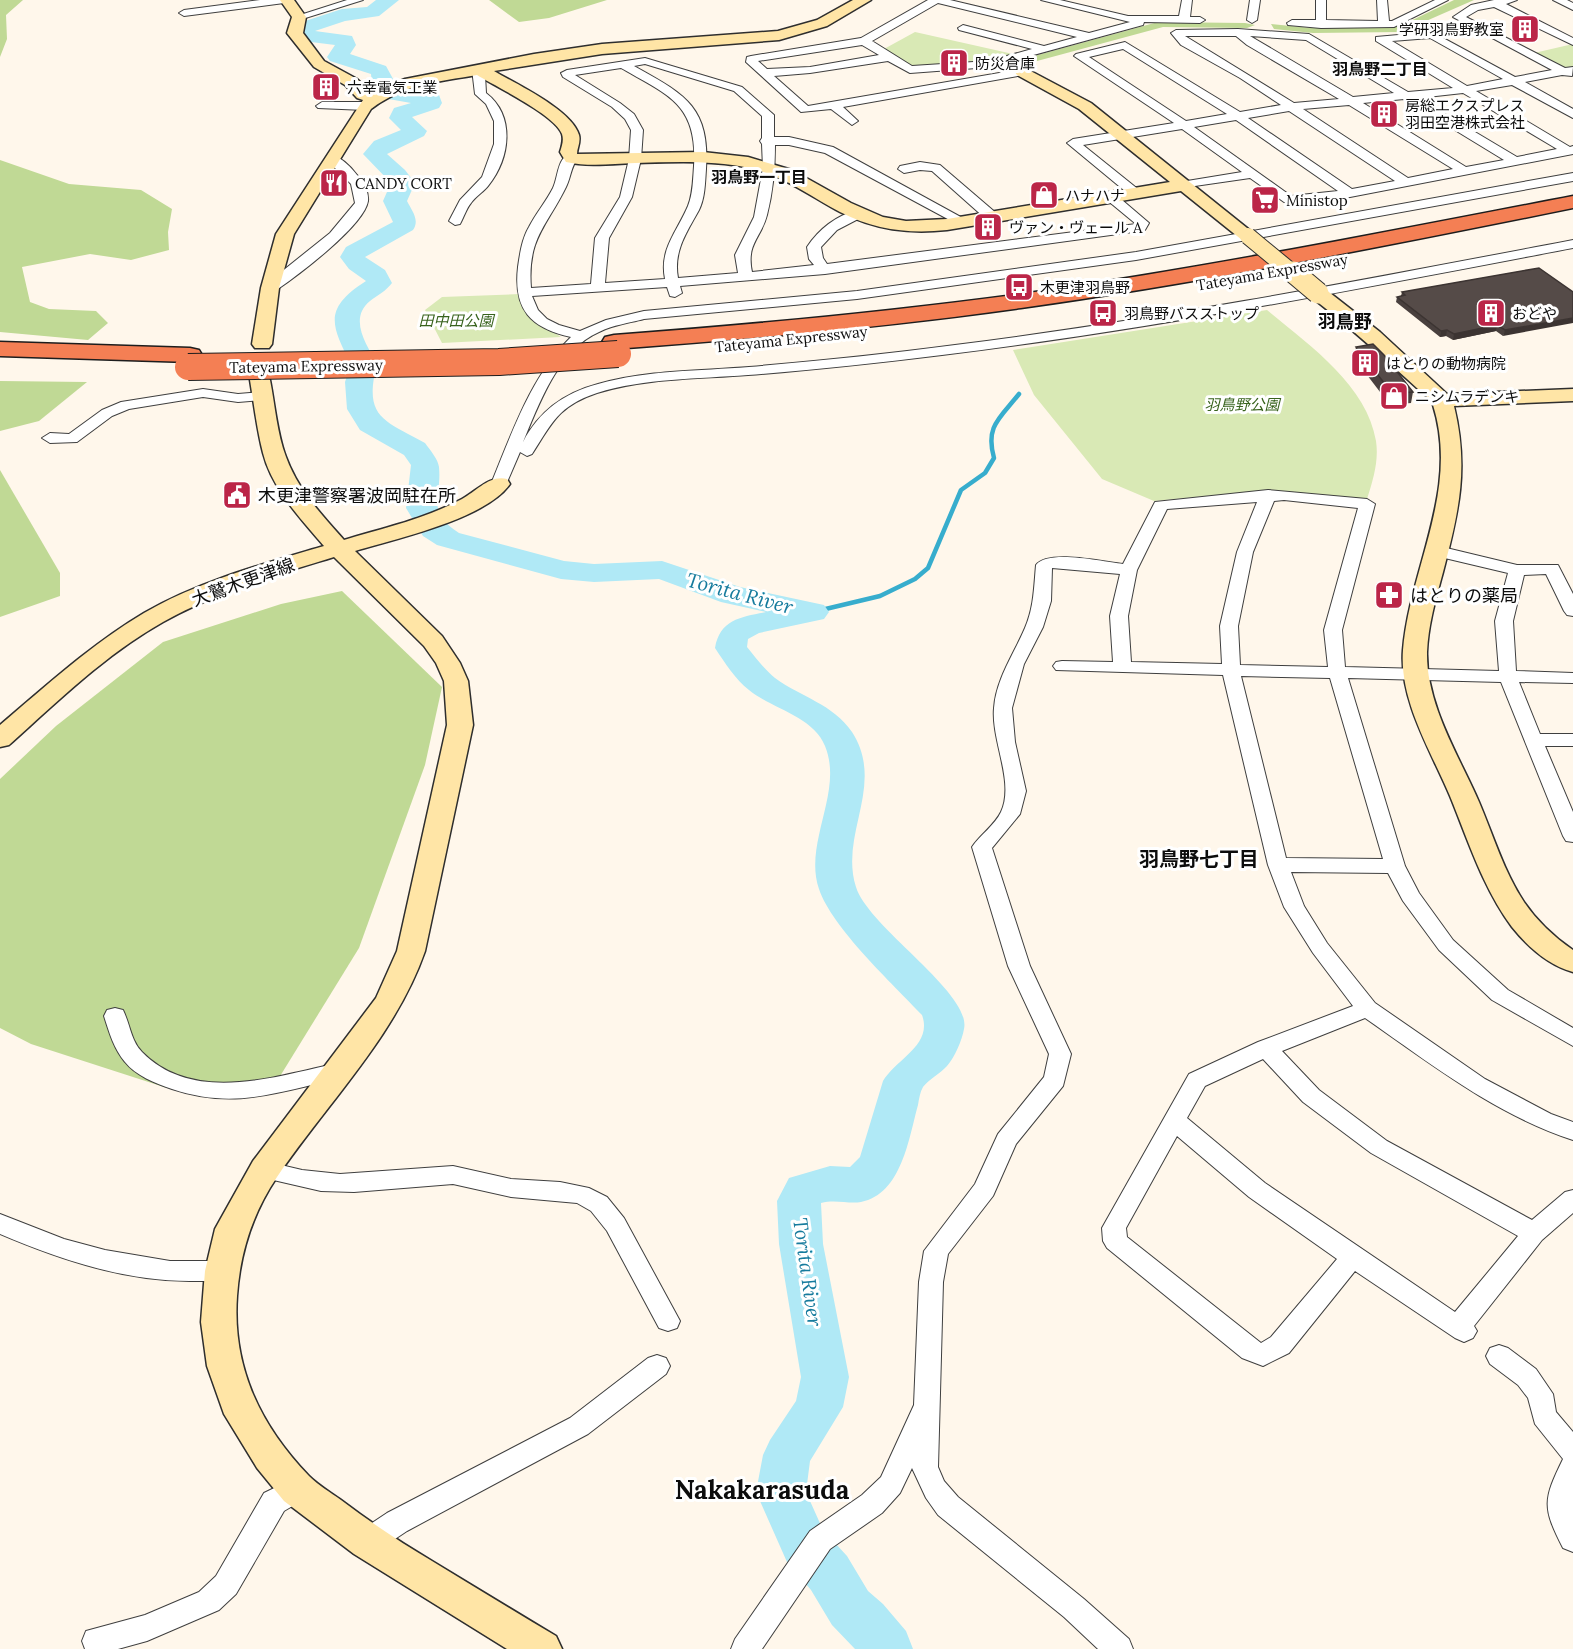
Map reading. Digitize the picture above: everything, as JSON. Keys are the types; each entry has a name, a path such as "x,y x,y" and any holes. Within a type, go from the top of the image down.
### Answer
{"highway":[{"name":"Tateyama Expressway","path":"0,362 499,362 1024,300 1211,271 1573,202"},
{"name":"Tateyama Expressway","path":"616,348 834,336 1035,311 1227,280 1573,214"},
{"name":"Tateyama Expressway","path":"0,349 189,361"},
{"path":"0,369 145,371 189,361"}],"street":[{"path":"184,13 286,0 299,17"},
{"path":"299,17 358,0"},
{"path":"262,344 270,288 285,234 369,102 392,88 478,69 602,49 779,34 822,23 864,0"},
{"path":"1023,72 875,103 805,111 751,59 864,41 937,0 994,9 1089,36"},
{"path":"1046,0 1074,3 1128,19 1216,20"},
{"path":"1184,20 1187,0"},
{"path":"1252,20 1255,0"},
{"path":"1321,0 1321,25"},
{"path":"1382,0 1384,25"},
{"path":"1280,22 1321,25 1394,24 1443,0"},
{"path":"1512,0 1475,7 1458,17 1570,73"},
{"path":"1558,0 1573,8"},
{"path":"1496,3 1573,42"},
{"path":"994,9 963,28 1043,49"},
{"path":"299,17 295,33 319,64 351,82 369,102"},
{"path":"864,41 910,70 978,65 1001,61 1150,19"},
{"path":"1238,32 1251,43 1462,170"},
{"path":"1406,182 1292,107 1185,43 1176,33 1263,33 1315,39 1515,160"},
{"path":"1570,150 1463,90 1380,39 1432,35 1573,114"},
{"path":"1525,52 1573,42"},
{"path":"1350,193 1238,116 1125,45 1080,56 1288,199 1298,200 1350,193 1570,150"},
{"path":"764,73 810,70 890,57"},
{"path":"598,288 602,238 626,197 635,159 637,130 630,117 616,105 567,73 645,61 738,89 768,115 766,141 769,168 760,217 742,255 747,277"},
{"path":"1001,61 1085,106 1318,293 1352,317 1442,399 1449,432 1453,486 1419,623 1415,652 1421,695 1508,899 1539,937 1563,958 1573,962"},
{"path":"622,64 675,94 693,111 702,136 702,158 696,203 670,251 669,269 680,310"},
{"path":"478,69 566,124 572,139 568,152 572,158"},
{"path":"455,221 465,201 481,189 490,175 503,130 501,118 493,100 481,94 479,87 482,77 478,69"},
{"path":"1135,193 1073,142 1292,107 1463,90 1570,73"},
{"path":"322,106 369,102"},
{"path":"835,106 852,121"},
{"path":"766,141 789,141 829,150 962,221"},
{"path":"581,335 563,331 545,323 531,311 525,292 525,255 535,228 559,193 566,175 567,162 572,158 702,158 748,163 798,178 857,214 892,225 919,226 1252,174"},
{"path":"270,288 287,279 358,210 362,201 361,193 348,173 332,159"},
{"path":"904,169 920,166 936,168 991,216"},
{"path":"499,484 522,429 553,367 581,335 611,322 680,310 857,295 1136,256 1573,177"},
{"path":"525,292 825,270 987,250 1140,227 1143,223 1111,197"},
{"path":"825,270 816,259 814,247 822,233 857,214"},
{"path":"499,484 516,469 525,456 536,429 556,408 571,398 601,387 649,379 985,346 1134,325 1318,293 1573,244"},
{"path":"50,438 72,440 107,413 126,405 203,393 238,398 261,388 274,455 283,476 300,504 339,549 433,641 448,663 456,681 460,725 411,951 401,979 388,1004 264,1170 232,1229 222,1271 218,1322 225,1366 242,1414 270,1457 297,1489 367,1542 542,1649"},
{"path":"1442,399 1573,394"},
{"name":"大鷲木更津線","path":"0,739 63,684 117,644 177,605 270,571 444,516 487,495 499,484"},
{"path":"1268,495 1245,552 1229,626 1231,671 1278,865 1299,916 1320,948 1367,1009 1477,1085 1543,1120 1573,1131"},
{"path":"1122,668 1119,616 1129,570 1161,505 1268,495 1367,504 1333,630 1336,672 1395,866 1410,896 1446,945 1500,994 1573,1038"},
{"path":"1438,551 1517,570 1573,568"},
{"path":"1119,1649 1074,1608 948,1506 925,1467 929,1400 931,1282 936,1251 985,1189 1006,1140 1055,1080 1060,1054 1019,966 982,848 1010,814 1016,791 1006,742 1003,708 1015,664 1034,627 1042,601 1044,565 1054,561 1129,570"},
{"path":"1552,569 1573,611"},
{"path":"1517,570 1504,621 1508,678 1573,836"},
{"path":"1062,666 1573,678"},
{"path":"1533,740 1573,740"},
{"path":"1278,865 1395,866"},
{"path":"1353,1257 1280,1345 1263,1355 1251,1350 1115,1241 1114,1228 1176,1122 1197,1080 1266,1048 1367,1009"},
{"path":"115,1017 123,1041 133,1058 152,1073 181,1084 242,1091 339,1071"},
{"path":"1266,1048 1311,1096 1379,1147 1534,1233"},
{"path":"1176,1122 1257,1190 1461,1329 1534,1233 1573,1199"},
{"path":"264,1170 293,1178 340,1183 412,1175 453,1175 478,1178 504,1187 559,1190 587,1198 600,1204 612,1221 668,1321"},
{"path":"0,1224 41,1242 87,1257 170,1271 222,1271"},
{"path":"1499,1356 1527,1377 1540,1394 1544,1416 1573,1451"},
{"path":"367,1542 397,1522 579,1426 657,1366"},
{"path":"753,1638 820,1540 872,1504 891,1485 929,1400"},
{"path":"1573,1467 1563,1486 1558,1509 1573,1539"},
{"path":"96,1641 147,1628 209,1601 226,1585 274,1502 297,1489"}],"green space":[{"path":"0,0 23,0 6,15 7,39 0,57"},
{"path":"489,0 607,0 549,18 519,22"},
{"path":"1454,0 1474,0 1401,32 1313,33 1274,29 1271,24 1311,28 1398,27"},
{"path":"1158,22 1255,25 1247,28 1163,27 1026,64 1016,61"},
{"path":"915,32 1013,54 984,62 911,66 884,49"},
{"path":"1573,44 1573,67 1565,68 1534,53"},
{"path":"0,160 69,184 141,190 172,209 168,232 169,250 131,260 90,254 22,267 30,302 49,309 96,311 108,323 88,340 0,332"},
{"name":"田中田公園","path":"520,294 529,317 561,337 442,343 425,310 442,297"},
{"name":"羽鳥野公園","path":"1267,310 1318,352 1349,384 1361,402 1370,421 1377,448 1375,470 1367,499 1346,500 1269,490 1154,501 1102,479 1034,395 1013,350"},
{"path":"0,381 87,382 39,421 0,431"},
{"path":"0,470 60,573 60,596 0,617"},
{"path":"342,591 442,687 425,765 359,948 274,1086 167,1088 31,1044 0,1028 0,779 56,726 163,642 281,604"}],"building":[{"name":"おどや","path":"1539,268 1573,292 1573,318 1505,330 1497,325 1454,334 1447,330 1441,331 1397,297 1405,295 1402,292"},
{"path":"1373,344 1413,392 1392,393 1356,347"}],"waterway":[{"name":"Torita River","path":"389,0 372,12 342,15 306,27 305,32 310,37 345,40 346,45 337,57 379,70 383,84 391,93 431,100 431,103 402,113 400,118 416,131 382,146 374,154 403,183 395,201 405,220 405,225 355,252 352,257 358,264 376,275 379,283 351,305 346,321 350,338 364,364 359,382 361,409 370,424 415,449 425,465 421,508 434,530 448,539 467,546 513,555 561,570 594,573 662,570 732,595 797,609"},
{"path":"813,612 880,596 915,579 928,568 961,490 985,473 994,458 991,438 993,430 1000,416 1019,394"},
{"name":"Torita River","path":"813,612 749,625 733,635 731,648 757,680 819,718 836,734 847,761 848,779 834,854 833,872 837,888 845,905 856,919 940,1009 945,1023 934,1054 904,1081 879,1165 860,1185 830,1183 804,1190 799,1201 801,1244 825,1377 819,1407 787,1455 781,1492 805,1546 829,1573 850,1608 865,1621 887,1649"}],"place":[{"name":"学研羽鳥野教室","path":"1525,29"},
{"name":"防災倉庫","path":"954,63"},
{"name":"六幸電気工業","path":"326,87"},
{"name":"房総エクスプレス 羽田空港株式会社","path":"1384,114"},
{"name":"CANDY CORT","path":"334,183"},
{"name":"ハナハナ","path":"1044,195"},
{"name":"Ministop","path":"1265,200"},
{"name":"ヴァン・ヴェール A","path":"988,227"},
{"name":"木更津羽鳥野","path":"1019,287"},
{"name":"羽鳥野バスストップ","path":"1103,313"},
{"name":"おどや","path":"1491,313"},
{"name":"はとりの動物病院","path":"1365,363"},
{"name":"ニシムラデンキ","path":"1394,396"},
{"name":"木更津警察署波岡駐在所","path":"237,495"},
{"name":"はとりの薬局","path":"1389,595"}],"district":[{"name":"羽鳥野二丁目","path":"1380,69"},
{"name":"羽鳥野一丁目","path":"759,177"},
{"name":"羽鳥野","path":"1345,321"},
{"name":"羽鳥野七丁目","path":"1199,858"},
{"name":"Nakakarasuda","path":"762,1489"}]}
